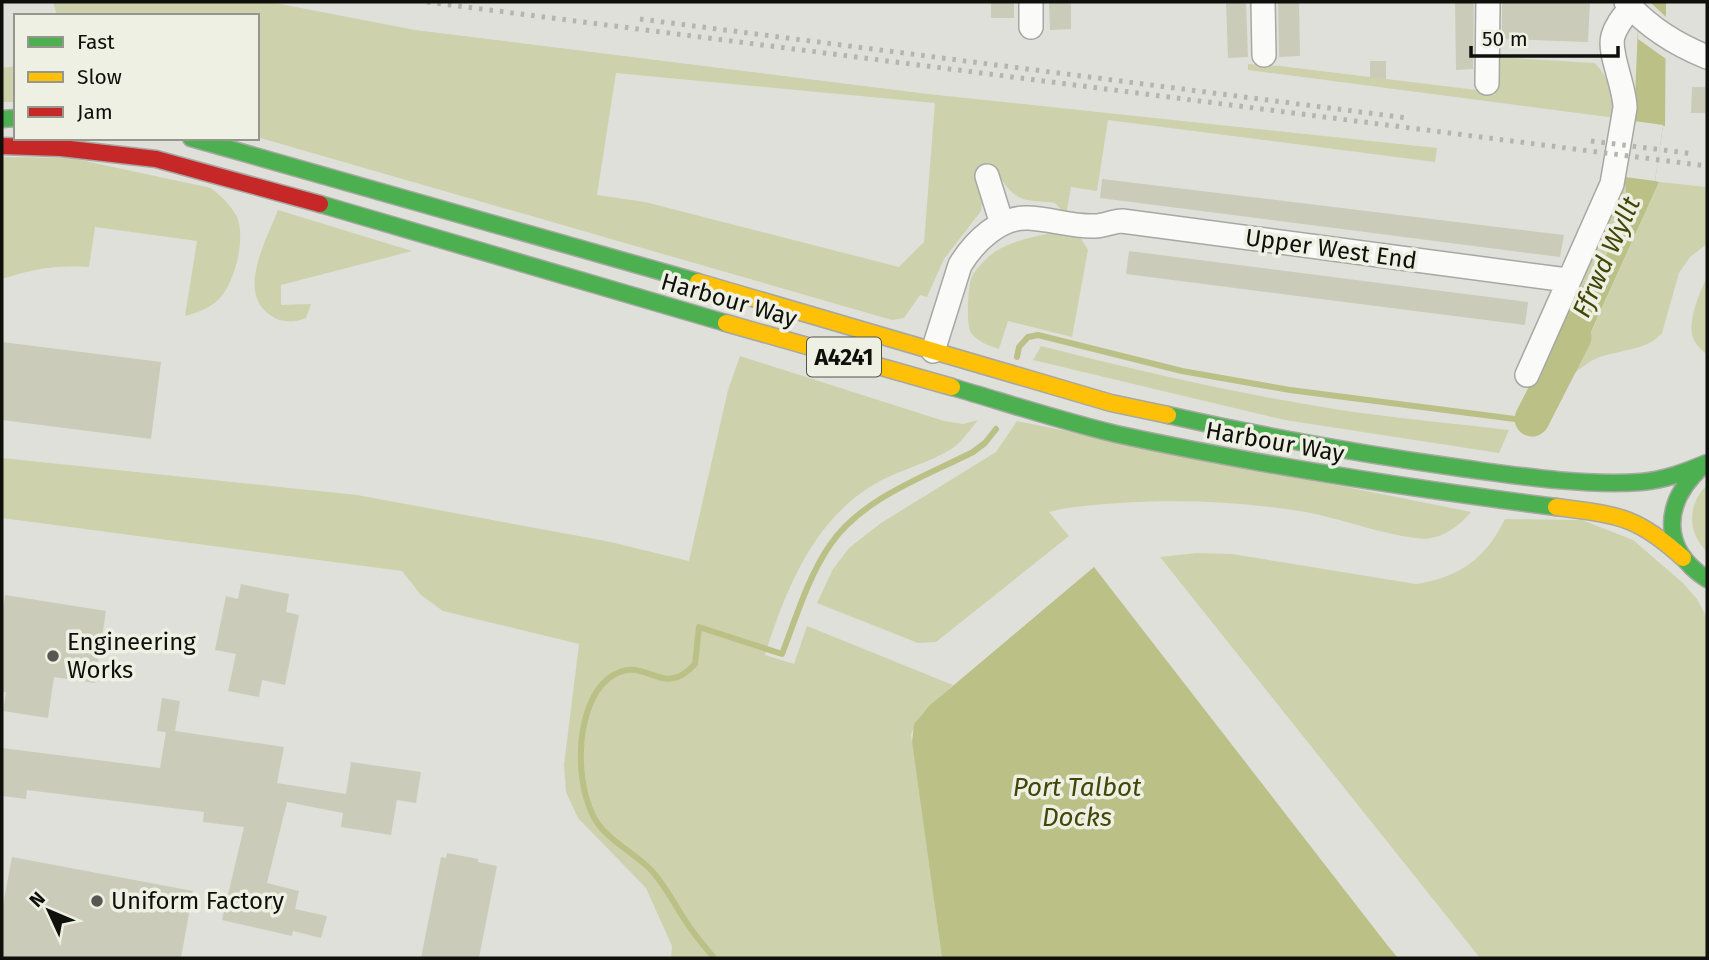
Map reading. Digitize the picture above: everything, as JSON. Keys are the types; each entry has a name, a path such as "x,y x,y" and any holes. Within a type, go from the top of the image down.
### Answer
{"main road":[{"name":"Harbour Way","path":"198,140 618,258 1111,403 1234,430 1371,455 1514,475 1608,483 1643,482 1672,477 1707,463"},
{"name":"Harbour Way","path":"2,146 61,148 156,159 416,231 649,301 1113,433 1398,487 1615,515 1642,524 1683,558"},
{"name":"A4241","path":"1707,463 1692,473 1681,487 1673,507 1671,524 1675,542 1683,558 1693,570 1707,579"}],"street":[{"path":"1031,2 1031,27"},
{"path":"1263,2 1264,55"},
{"path":"1487,83 1488,2"},
{"path":"1527,375 1614,175 1624,120 1625,96 1611,43 1613,33 1632,8 1666,36 1707,57"},
{"path":"933,351 960,265 967,253 986,234 1002,224 987,176"},
{"name":"Upper West End","path":"1002,224 1028,218 1096,226 1122,221 1567,280"}],"shaded area":[{"path":"53,2 270,2 415,30 928,94 1437,148 1435,162 1108,120 1097,191 1071,187 1066,215 1055,203 1027,200 1015,195 993,165 975,173 983,193 981,211 944,259 927,297 920,295 904,318 892,320 259,138 259,14 56,14","holes":["616,73 935,103 924,242 899,267 645,202 597,195"]},
{"path":"1495,57 1595,63 1610,89 1616,118 1248,70 1248,64 1280,66 1493,92"},
{"path":"14,66 14,102 2,102 2,68"},
{"path":"2,157 71,158 211,188 232,209 239,226 237,260 225,292 212,305 185,316 197,241 95,227 89,267 45,268 2,279"},
{"path":"1625,177 1623,212 1614,240 1599,265 1577,292"},
{"path":"1659,182 1707,187 1707,244 1690,257 1679,273 1662,333 1656,339 1642,346 1596,358 1572,375"},
{"path":"278,210 412,251 281,285 281,305 311,304 306,318 279,320 260,305 255,293 257,265"},
{"path":"1064,231 1080,237 1088,250 1072,337 1008,321 999,349 976,338 969,329 968,306 971,279 978,267 996,251 1012,243"},
{"path":"1707,278 1707,355 1693,338 1692,324 1695,307"},
{"path":"1041,346 1187,381 1297,403 1509,430 1499,453 1285,420 1033,360"},
{"path":"740,356 944,421 963,424 978,420 953,448 880,481 857,496 838,514 806,556 793,580 765,655 794,664 807,626 953,685 921,715 911,734 942,958 671,958 672,946 646,888 578,818 566,792 564,765 579,644 443,611 421,595 402,571 2,518 2,458 357,495 606,541 689,561 728,390"},
{"path":"1017,421 1471,512 1451,530 1426,539 1300,511 1241,504 1181,501 1061,509 1049,512 1069,536 936,642 918,643 817,603 833,569 849,548 881,523 996,452"},
{"path":"1707,485 1707,552 1696,536 1692,519 1696,501"},
{"path":"1505,519 1582,520 1633,540 1683,583 1697,599 1706,616 1707,958 1480,958 1160,557 1196,553 1232,554 1416,584 1445,577 1470,564 1489,545"}],"water":[{"path":"1639,2 1666,2 1665,126 1655,181 1659,182 1566,387 1539,375 1577,292 1598,268 1620,231 1626,204 1625,177 1634,122"},
{"name":"Port Talbot Docks","path":"1094,567 1398,958 942,958 912,742 914,724 929,706"}],"pier":[{"path":"1639,2 1650,2 1666,17 1666,59 1638,39"},
{"path":"1634,121 1663,125 1655,181 1625,177"}],"building":[{"path":"991,2 1014,2 1014,18 991,18"},
{"path":"1049,2 1071,2 1071,29 1050,30"},
{"path":"1226,2 1246,2 1248,57 1228,58"},
{"path":"1278,2 1299,2 1300,56 1279,57"},
{"path":"1455,2 1474,2 1473,69 1456,70"},
{"path":"1502,2 1590,2 1588,42 1502,39"},
{"path":"1370,61 1386,61 1386,79 1370,78"},
{"path":"1692,87 1707,87 1707,113 1691,113"},
{"path":"1102,179 1564,235 1560,257 1100,198"},
{"path":"1129,251 1528,302 1525,325 1126,274"},
{"path":"2,342 161,362 151,439 2,420"},
{"name":"Engineering Works","path":"241,584 289,594 286,612 299,615 285,685 262,680 259,697 228,691 236,654 215,650 226,596 238,599"},
{"name":"Engineering Works","path":"5,595 106,611 95,683 54,677 48,718 3,711 6,692 2,692 2,617"},
{"path":"162,698 180,701 175,731 284,747 277,783 346,794 351,762 421,772 416,803 397,800 391,835 341,827 343,813 287,802 267,883 299,891 295,909 327,916 321,938 293,931 292,936 222,920 244,827 203,822 204,812 27,790 26,799 2,796 2,748 160,768 166,732 157,731"},
{"path":"447,853 497,866 479,958 421,958 441,857 446,858"},
{"name":"Uniform Factory","path":"12,857 193,891 181,958 2,958 2,910"}],"waterway":[{"path":"1017,357 1019,347 1028,337 1038,335 1182,371 1290,390 1532,419"},
{"name":"Ffrwd Wyllt","path":"1532,419 1574,337"},
{"path":"714,958 652,871 609,836 593,816 586,797 581,753 588,709 597,691 609,678 622,671 633,670 662,678 683,674 695,664 699,627 782,654 815,570 843,529 859,514 895,490 973,452 985,443 996,429"}],"railway":[{"path":"427,2 1707,166"},
{"path":"640,19 1407,118"},
{"path":"1591,141 1695,154"}],"traffic: fast":[{"path":"2,119 14,118"},
{"path":"198,140 698,282"},
{"path":"320,204 726,323"},
{"path":"952,387 1075,423 1171,446 1335,475 1556,507"},
{"path":"1168,415 1350,451 1551,480 1641,482 1667,477 1707,463"},
{"path":"1704,465 1680,494 1672,524 1674,539 1681,553 1691,567 1707,579"}],"traffic: slow":[{"path":"698,282 1111,403 1168,415"},
{"path":"726,323 952,387"},
{"path":"1556,507 1625,519 1652,533 1683,558"}],"traffic: jam":[{"path":"2,146 61,148 156,159 320,204"}],"place":[{"name":"Engineering Works","path":"53,656"},
{"name":"Uniform Factory","path":"97,901"}]}
